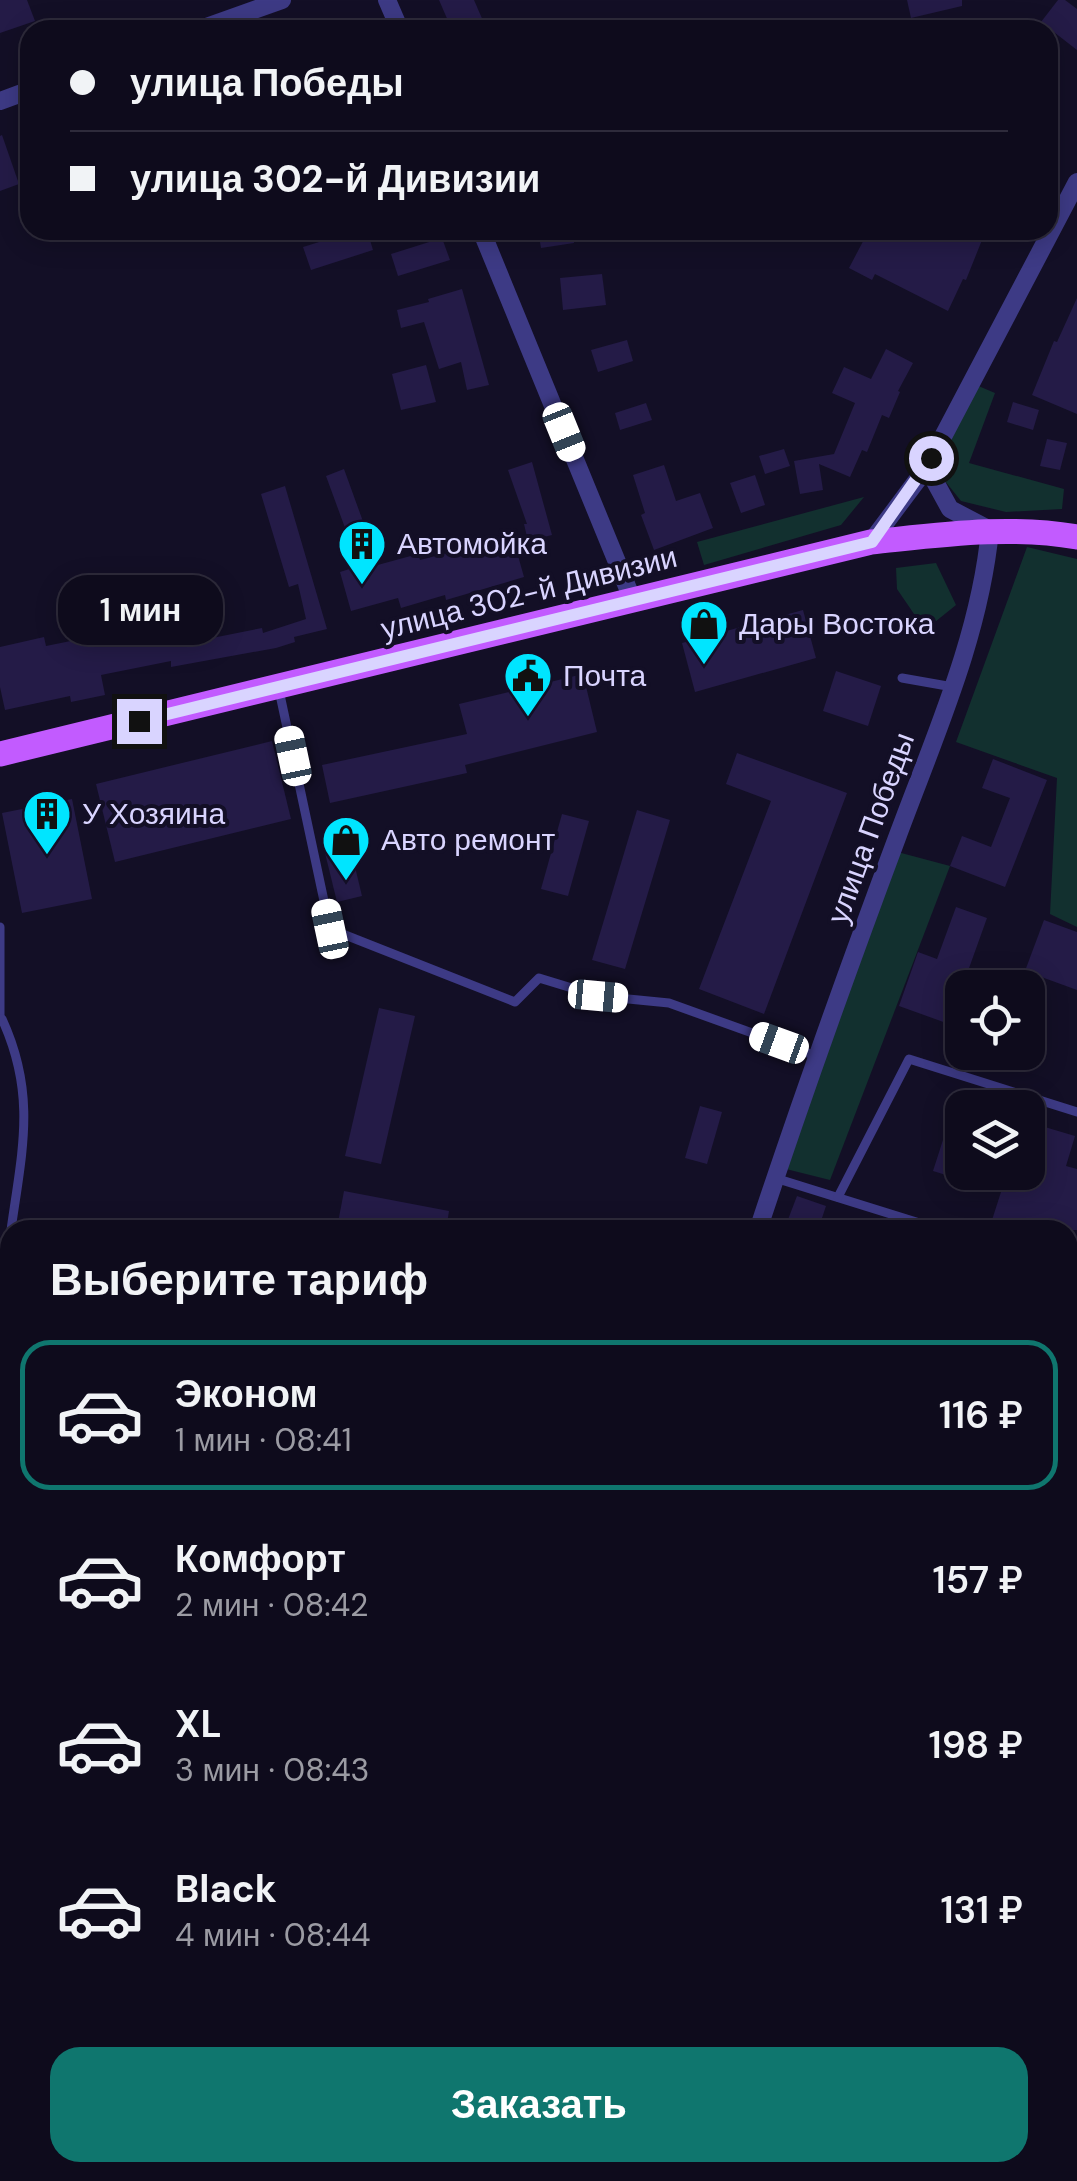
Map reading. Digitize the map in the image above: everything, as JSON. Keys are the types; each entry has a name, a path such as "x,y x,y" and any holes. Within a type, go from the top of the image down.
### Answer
{"main road":[{"name":"улица 302-й Дивизии","path":"0,754 872,542 990,530 1077,537"}],"street":[{"path":"226,20 282,0"},
{"path":"1058,218 1077,182"},
{"path":"486,240 634,601"},
{"path":"872,542 927,467 1046,240"},
{"path":"927,467 950,509 990,530"},
{"name":"улица Победы","path":"761,1220 816,1056 968,646 987,568 990,530"}],"lane":[{"path":"902,678 953,687"},
{"path":"278,687 330,929 515,1002 538,978 598,996 669,1003 816,1056"},
{"path":"0,928 1,1020 16,1050 26,1108 12,1220"},
{"path":"838,1197 910,1059 1077,1112"},
{"path":"775,1178 910,1220"}],"green space":[{"path":"976,385 995,393 969,463 1064,489 1062,509 1006,512 961,501 945,481 947,446"},
{"path":"864,497 841,525 704,565 697,542"},
{"path":"1027,547 1077,559 1077,927 1050,914 1057,778 956,742"},
{"path":"936,563 956,605 925,630 897,589 896,568"},
{"path":"890,850 950,866 830,1180 786,1169"}],"building":[{"path":"0,0 27,0 35,20 20,20 20,26 0,33"},
{"path":"439,0 474,0 483,20 448,20"},
{"path":"907,0 962,0 962,6 911,18"},
{"path":"1058,0 1077,9 1077,50 1058,35 1058,20 1043,20"},
{"path":"0,136 19,184 0,191"},
{"path":"326,240 370,240 373,250 311,270 303,247"},
{"path":"443,240 450,260 398,276 391,254"},
{"path":"540,240 574,240 574,243 541,248"},
{"path":"864,240 982,240 948,311 875,274 872,280 849,268"},
{"path":"602,274 606,305 563,310 560,278"},
{"path":"462,289 489,385 467,390 461,362 439,369 424,322 401,328 397,310"},
{"path":"1077,298 1077,414 1032,395"},
{"path":"627,340 633,361 598,372 591,350"},
{"path":"886,349 913,363 889,418 882,415 867,452 862,450 850,477 819,464 823,490 800,494 794,461 834,454 855,403 832,393 844,367 871,379"},
{"path":"426,365 436,402 401,410 392,374"},
{"path":"1013,402 1039,410 1033,430 1007,422"},
{"path":"646,403 652,420 620,430 615,413"},
{"path":"1047,439 1067,443 1060,470 1040,466"},
{"path":"784,449 790,466 765,474 759,456"},
{"path":"532,462 552,535 528,541 527,524 508,470"},
{"path":"664,465 676,501 700,493 713,528 654,550 641,515 645,513 633,475"},
{"path":"344,469 369,538 374,566 418,554 420,560 470,547 473,556 515,545 524,577 446,600 445,595 401,608 398,598 351,611 340,572 359,566 326,476"},
{"path":"755,475 765,505 741,513 730,483"},
{"path":"285,486 327,629 294,637 295,642 276,648 171,667 171,661 101,675 105,695 71,702 70,696 5,710 0,687 0,647 44,637 46,646 105,634 100,610 126,605 132,633 165,627 163,614 197,608 202,640 262,628 263,633 306,619 298,584 289,587 261,494"},
{"path":"803,610 816,658 695,692 682,643"},
{"path":"836,671 881,686 868,726 823,711"},
{"path":"583,674 597,732 465,765 467,773 330,803 322,765 467,734 459,704"},
{"path":"272,741 291,819 115,862 96,784"},
{"path":"737,753 847,793 764,1014 699,989 771,801 726,784"},
{"path":"993,759 1047,780 1005,887 950,866 962,836 991,847 1010,798 982,788"},
{"name":"У Хозяина","path":"72,799 92,899 22,913 2,813"},
{"path":"637,810 670,820 625,969 592,960"},
{"path":"562,814 589,821 568,896 541,889"},
{"path":"350,846 362,896 337,902 325,853"},
{"path":"956,907 987,918 968,970 945,970 945,1023 899,1006 918,952 937,959"},
{"path":"1044,920 1077,932 1077,990 1045,978 1045,970 1025,970"},
{"path":"379,1008 415,1016 381,1164 345,1156"},
{"path":"700,1106 722,1112 707,1164 685,1158"},
{"path":"1045,1127 1075,1136 1066,1166 1077,1169 1077,1220 992,1220 1001,1192 995,1190 1045,1190"},
{"path":"945,1134 945,1175 933,1171"},
{"path":"344,1191 449,1211 448,1220 339,1220"},
{"path":"797,1196 826,1206 821,1220 788,1220"}],"place":[{"name":"Автомойка","path":"362,586"},
{"name":"Дары Востока","path":"704,666"},
{"name":"Почта","path":"528,718"},
{"name":"У Хозяина","path":"47,856"},
{"name":"Авто ремонт","path":"346,882"}],"route":[{"path":"139,721 872,542 931,458"}]}
